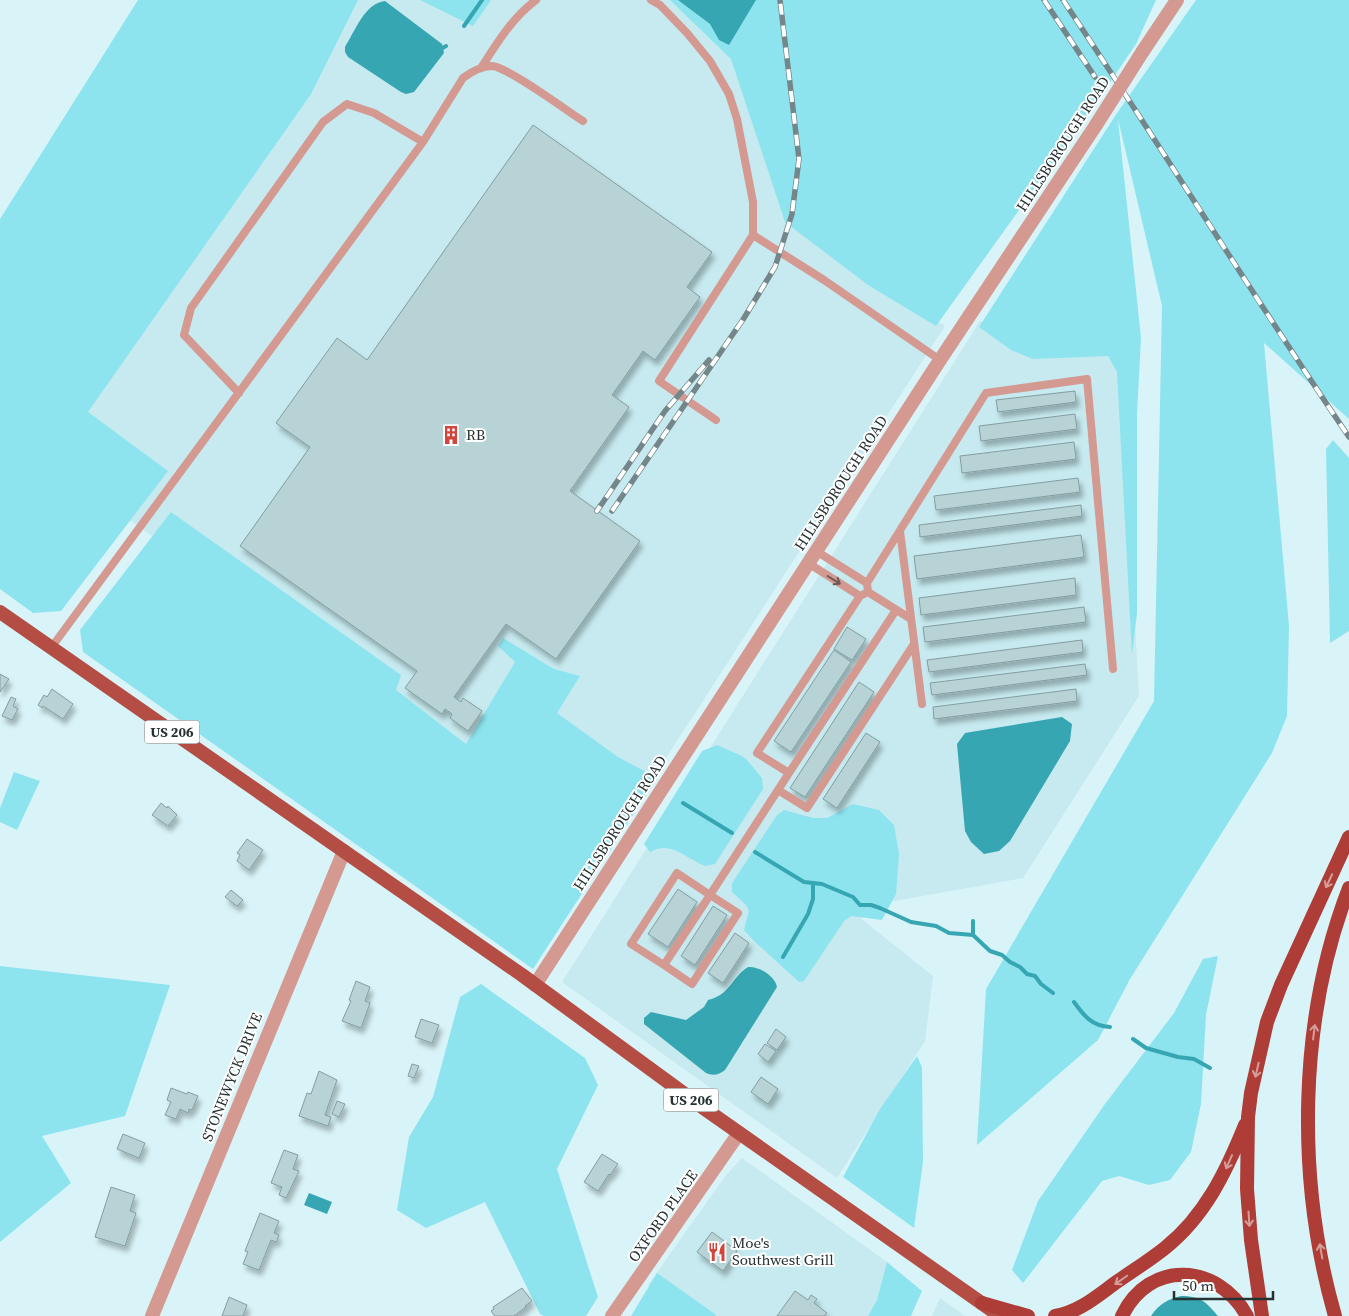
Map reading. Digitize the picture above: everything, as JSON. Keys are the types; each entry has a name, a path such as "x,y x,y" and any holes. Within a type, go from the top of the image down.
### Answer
{"highway":[{"path":"1262,1316 1247,1188 1248,1118 1251,1094 1267,1022 1281,986 1349,837"},
{"path":"1335,1316 1329,1297 1312,1199 1309,1161 1309,1080 1316,1013 1324,973 1336,926 1349,888"},
{"path":"1055,1316 1068,1314 1086,1304 1164,1249 1190,1224 1220,1183 1248,1118"},
{"path":"1122,1316 1127,1306 1145,1286 1168,1276 1181,1275 1202,1277 1219,1284 1242,1306 1247,1316"},
{"path":"982,1302 1028,1316"}],"main road":[{"name":"US 206","path":"0,612 535,985 638,1062 1000,1316"}],"street":[{"name":"HILLSBOROUGH ROAD","path":"535,985 1176,0"},
{"name":"STONEWYCK DRIVE","path":"152,1316 344,851"},
{"name":"OXFORD PLACE","path":"612,1316 739,1133"}],"lane":[{"path":"481,68 501,36 525,8 536,0"},
{"path":"651,0 660,5 687,32 710,61 729,94 738,118 753,202 753,236 659,381 716,420"},
{"path":"51,648 423,142 463,78 481,68 493,66 508,72 583,121"},
{"path":"239,393 184,335 191,308 323,122 347,104 374,114 423,142"},
{"path":"753,236 824,280 940,360"},
{"path":"789,773 757,753 864,594 867,583 986,393 1087,379 1114,670"},
{"path":"900,531 922,704"},
{"path":"816,551 867,583"},
{"path":"808,564 911,619"},
{"path":"664,965 896,610"},
{"path":"778,790 807,808 914,644"},
{"path":"677,873 710,895 738,913 692,984 631,944 677,873"}],"shaded area":[{"path":"138,0 358,0 311,94 88,412 168,471 61,611 33,613 0,589 0,219"},
{"path":"348,0 694,0 750,37 806,234 945,326 604,854 37,455"},
{"path":"420,0 491,0 473,26"},
{"path":"670,0 1156,0 1136,44 936,326 868,285 785,222 731,59"},
{"path":"678,0 756,0 729,45 719,40 710,24"},
{"path":"1196,0 1349,0 1349,419 1264,343 1289,626 1287,716 1272,753 1130,979 1098,1040 977,1145 986,989 1154,701 1162,306 1118,119 1141,338 1137,414 1137,613 1132,655 1117,372 1108,356 1033,359 1011,350 979,327 1117,113"},
{"path":"385,1 442,44 444,53 414,92 406,94 401,92 348,57 345,52 345,47 366,12 378,3"},
{"path":"980,321 1027,355 1120,348 1139,696 1023,878 849,909 933,976 925,1041 837,1178 562,982"},
{"path":"1333,440 1349,458 1349,631 1330,643 1326,449"},
{"path":"171,512 401,675 396,690 466,744 515,662 498,646 503,638 554,669 580,676 557,713 618,757 657,778 533,969 83,652 80,630"},
{"path":"1062,717 1072,724 1070,741 1010,841 999,851 984,854 971,842 965,831 957,744 965,733"},
{"path":"717,745 747,760 762,778 763,789 715,864 705,866 671,849 658,849 650,852 644,844 702,751"},
{"path":"14,772 40,781 17,830 0,822 0,808"},
{"path":"853,804 879,810 894,825 899,854 896,894 882,920 851,916 844,921 804,981 799,982 744,930 749,911 746,905 732,892 732,883 777,815 784,810 813,818 827,818"},
{"path":"1218,956 1206,1015 1201,1104 1191,1152 1170,1180 1149,1185 1119,1176 1102,1181 1023,1283 1012,1270 1038,1201 1105,1104 1174,1013 1203,959"},
{"path":"0,966 170,985 125,1116 42,1136 71,1183 0,1242"},
{"path":"748,967 766,972 776,983 777,987 725,1070 720,1073 714,1075 706,1073 644,1024 644,1018 651,1012 686,1020 704,1007 708,1000 715,998 726,990"},
{"path":"481,984 585,1058 598,1085 557,1169 598,1297 586,1316 544,1316 540,1314 485,1202 426,1228 397,1210 409,1137 433,1097 460,997"},
{"path":"917,1056 922,1067 923,1162 914,1228 843,1177 880,1109"},
{"path":"742,1158 887,1262 877,1300 868,1316 690,1316 648,1285 726,1175"},
{"path":"309,1193 332,1202 327,1214 304,1205"},
{"path":"887,1262 922,1291 911,1316 868,1316 877,1300"},
{"path":"657,1273 715,1314 716,1316 631,1316"},
{"path":"1181,1296 1194,1297 1202,1301 1218,1316 1151,1316 1164,1303"},
{"path":"940,1298 965,1316 932,1316"}],"building":[{"name":"RB","path":"533,125 712,252 687,287 700,297 655,360 643,351 612,395 629,407 570,491 640,541 556,659 506,624 454,697 461,702 463,698 482,711 468,731 450,718 452,714 445,709 442,714 405,688 417,671 240,546 310,447 276,423 337,338 367,360"},
{"path":"1075,391 1076,402 998,412 996,400"},
{"path":"1075,414 1077,429 981,441 979,426"},
{"path":"1074,442 1076,459 962,473 960,456"},
{"path":"1078,478 1080,492 936,510 934,496"},
{"path":"1081,505 1082,516 920,537 919,525"},
{"path":"1081,535 1084,557 917,579 914,556"},
{"path":"1075,578 1076,595 921,615 919,598"},
{"path":"1084,607 1086,622 925,642 923,627"},
{"path":"847,627 866,639 852,660 834,649"},
{"path":"1082,640 1083,652 929,672 927,660"},
{"path":"834,650 851,662 791,752 774,741"},
{"path":"1085,664 1087,675 932,695 930,683"},
{"path":"0,674 9,679 0,692"},
{"path":"859,682 874,692 805,797 790,788"},
{"path":"52,689 73,704 63,719 43,706 42,708 38,705 44,695 47,697"},
{"path":"1076,689 1077,701 934,719 933,707"},
{"path":"11,697 16,699 13,706 18,709 12,720 2,716"},
{"path":"866,733 880,742 837,808 823,799"},
{"path":"161,803 167,808 168,806 177,815 168,826 152,815"},
{"path":"247,839 263,850 249,870 237,861 240,855 237,853"},
{"path":"678,889 697,902 668,947 648,934"},
{"path":"231,890 243,900 237,906 225,897"},
{"path":"713,906 727,915 695,965 681,956"},
{"path":"735,933 749,943 723,983 708,973"},
{"path":"356,981 370,987 365,1001 370,1003 361,1028 342,1021 351,1001 349,1000"},
{"path":"421,1019 439,1025 432,1043 415,1037"},
{"path":"776,1029 786,1037 777,1050 767,1043"},
{"path":"765,1044 776,1051 768,1062 758,1054"},
{"path":"412,1064 419,1066 414,1078 408,1076"},
{"path":"319,1071 337,1080 325,1115 331,1117 328,1126 299,1116 307,1093 311,1094"},
{"path":"761,1077 778,1089 768,1104 751,1092"},
{"path":"171,1088 198,1096 192,1110 189,1109 188,1113 180,1109 176,1119 165,1115 171,1102 167,1100"},
{"path":"337,1101 345,1104 339,1117 332,1114"},
{"path":"123,1134 145,1143 139,1158 117,1149"},
{"path":"284,1150 298,1155 293,1169 299,1171 286,1198 279,1195 282,1187 271,1183"},
{"path":"602,1154 618,1164 598,1191 584,1182"},
{"path":"111,1187 135,1195 130,1211 136,1213 125,1246 95,1237"},
{"path":"260,1213 279,1221 274,1233 279,1235 276,1242 271,1240 259,1270 243,1264 248,1252 245,1251"},
{"name":"Moe's Southwest Grill","path":"712,1232 737,1251 723,1271 697,1252"},
{"path":"522,1288 532,1301 514,1316 495,1316 491,1311 494,1309 493,1307"},
{"path":"795,1291 808,1300 811,1295 817,1299 814,1303 827,1313 824,1316 777,1316"},
{"path":"229,1297 247,1305 243,1316 222,1316"}],"waterway":[{"path":"464,26 482,0"},
{"path":"439,50 446,46"},
{"path":"683,803 732,833"},
{"path":"755,852 804,882 822,884 853,897 860,905 871,905 911,922 936,926 949,933 973,935 990,951 1002,955 1027,974 1035,976 1041,984 1053,993"},
{"path":"783,957 808,914 813,899 813,883"},
{"path":"973,921 973,935"},
{"path":"1074,1002 1081,1012 1093,1022 1110,1027"},
{"path":"1133,1039 1146,1048 1178,1057 1194,1059 1210,1068"}],"railway":[{"path":"612,511 744,318 775,267 792,214 799,159 780,0"},
{"path":"1044,0 1095,77"},
{"path":"1063,0 1349,437"},
{"path":"600,506 597,511 665,411 709,360"}],"place":[{"name":"RB","path":"451,435"},
{"name":"Moe's Southwest Grill","path":"717,1252"}]}
